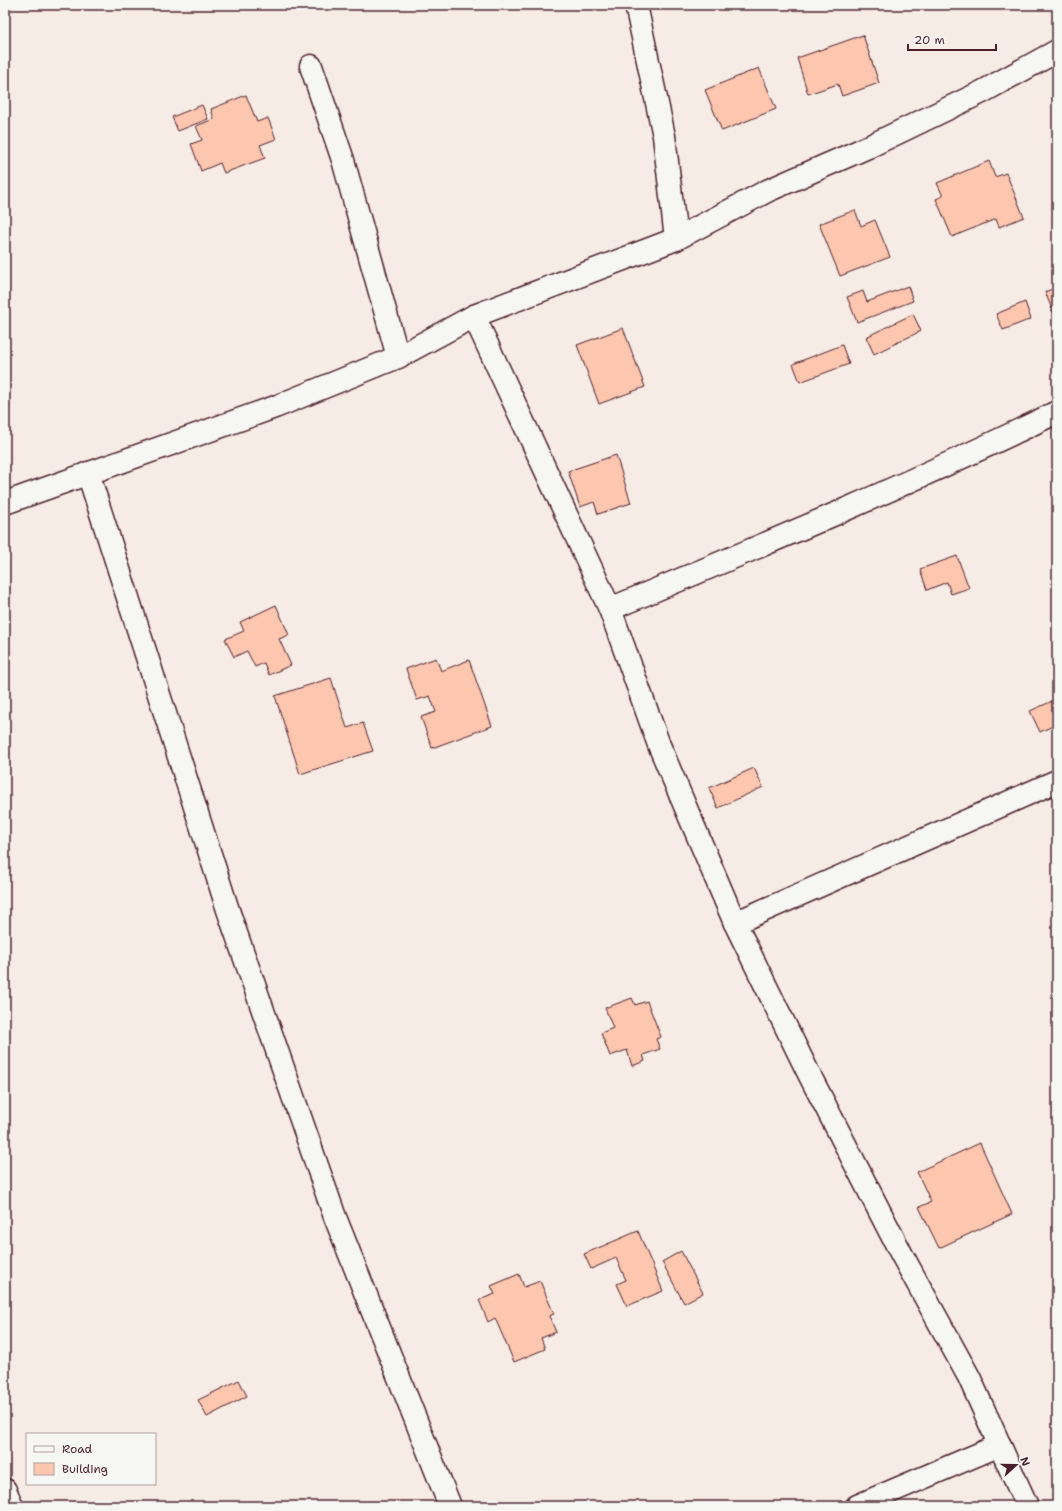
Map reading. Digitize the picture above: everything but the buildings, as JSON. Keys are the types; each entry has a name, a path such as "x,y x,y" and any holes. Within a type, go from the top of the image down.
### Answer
{"street":[{"path":"636,5 664,136 676,239"},
{"path":"5,503 274,407 398,357 474,316 676,239 767,191 868,146 982,92 1057,51"},
{"path":"311,66 343,160 398,357"},
{"path":"474,316 610,609 659,745 735,923 902,1255 969,1377 1027,1506"},
{"path":"610,609 864,502 973,453 1057,412"},
{"path":"88,473 228,910 335,1216 450,1506"},
{"path":"735,923 1057,781"},
{"path":"857,1506 1000,1445"},
{"path":"5,1490 12,1506"}]}
